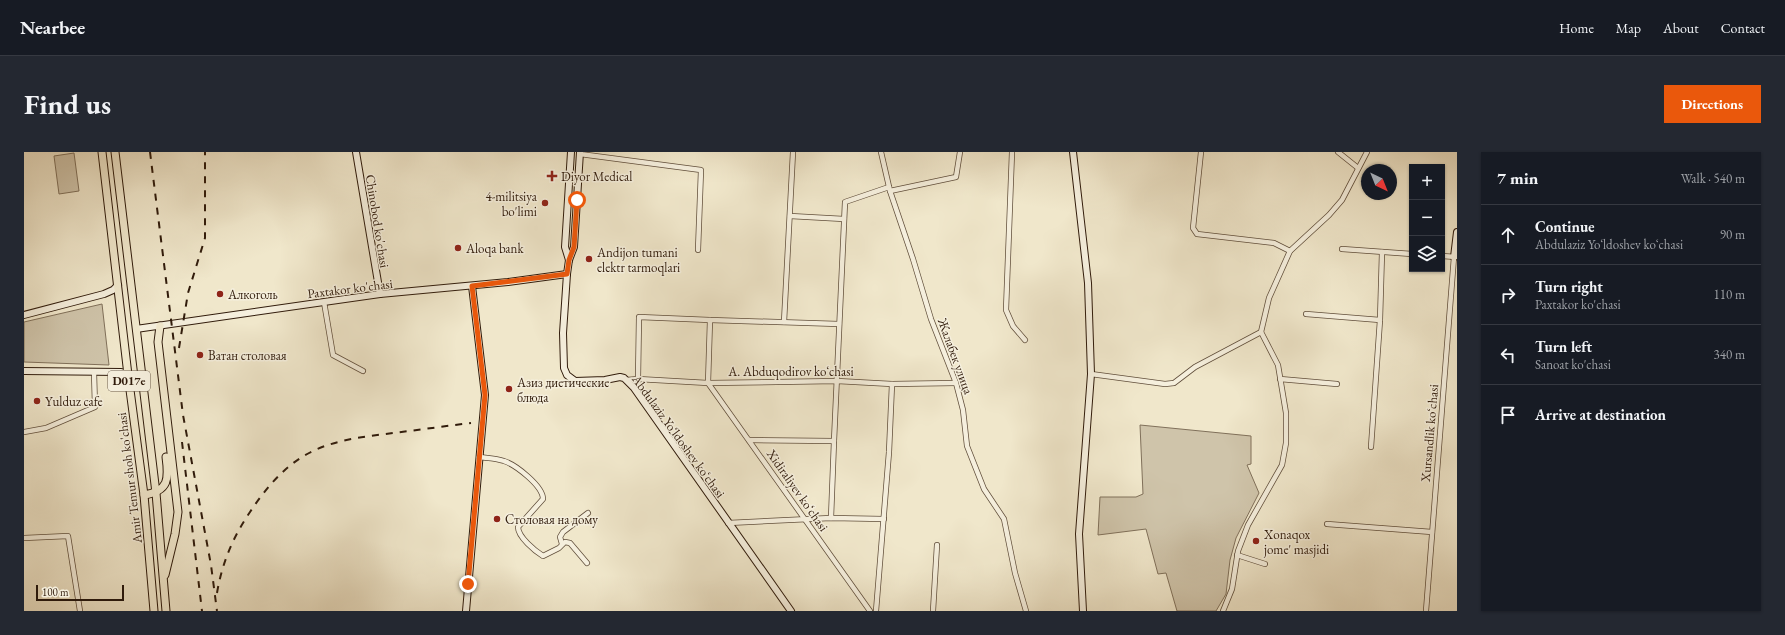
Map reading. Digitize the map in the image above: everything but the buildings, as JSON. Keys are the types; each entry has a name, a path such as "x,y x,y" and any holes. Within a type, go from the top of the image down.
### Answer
{"main road":[{"name":"Amir Temur shoh ko'chasi","path":"102,152 128,376 144,495 154,611"},
{"name":"Amir Temur shoh ko'chasi","path":"115,152 156,493 166,611"},
{"name":"Chinobod ko'chasi","path":"356,152 380,294"},
{"name":"Abdulaziz Yoʻldoshev koʻchasi","path":"569,260 565,247 571,152"},
{"path":"1073,152 1088,282 1091,374 1079,534 1083,611"},
{"name":"Abdulaziz Yoʻldoshev koʻchasi","path":"580,153 574,247 569,260 567,274 563,333 564,368 567,375 575,381 605,380 620,377 626,380 634,388 791,611"},
{"path":"1456,257 1457,232"},
{"name":"Paxtakor ko'chasi","path":"136,329 380,294 472,286 567,274"},
{"path":"24,315 104,294 113,290 118,285"},
{"path":"466,611 485,395 472,286"},
{"path":"144,495 156,493 163,488 168,474 153,338 160,326"},
{"path":"160,326 158,342 178,512 175,534 164,579"},
{"path":"24,371 121,372 128,376"}],"street":[{"path":"784,322 793,152"},
{"name":"Жалабек улица","path":"880,152 931,320 956,383 963,410 967,446 984,489 1004,519 1015,573 1026,611"},
{"path":"831,518 845,202 890,189 956,177 960,152"},
{"path":"1012,152 1006,310 1013,326 1025,340"},
{"path":"1201,152 1193,228 1197,234 1274,243 1290,250"},
{"path":"1338,152 1358,168"},
{"path":"1223,611 1232,589 1237,555 1248,525 1282,465 1286,442 1287,429 1278,365 1261,332 1269,298 1290,250 1329,215 1342,200 1367,152"},
{"path":"580,153 701,170 698,250"},
{"path":"790,216 844,219"},
{"path":"1342,249 1409,254"},
{"path":"1371,448 1380,320 1382,252"},
{"path":"1445,256 1456,257"},
{"name":"Xursandlik koʻchasi","path":"1426,611 1456,257"},
{"path":"324,302 333,355 363,371"},
{"path":"1306,314 1380,320"},
{"path":"638,379 639,317 839,324"},
{"path":"708,383 710,320"},
{"path":"1091,374 1165,384 1174,383 1195,367 1261,332"},
{"path":"24,432 46,428 95,407 94,372"},
{"name":"A. Abduqodirov koʻchasi","path":"626,380 638,379 708,383 956,383"},
{"path":"1280,379 1337,384"},
{"name":"Xidiraliyev koʻchasi","path":"708,383 870,611"},
{"path":"876,611 884,519 892,384"},
{"path":"749,440 834,441"},
{"path":"480,456 504,461 517,467 532,481 543,496 543,499 518,527 519,533 544,556 559,548 565,542 570,543 587,563"},
{"path":"562,544 560,537 563,532 588,513"},
{"path":"728,523 831,518 884,519"},
{"path":"1327,524 1432,532"},
{"path":"24,538 68,536 80,611"},
{"path":"933,611 937,545"},
{"path":"1237,555 1265,564"}],"shaded area":[{"path":"74,153 79,191 59,194 54,156"},
{"path":"102,304 109,365 24,362 24,322"},
{"path":"1140,425 1251,436 1251,464 1247,465 1259,493 1236,538 1230,560 1226,594 1216,611 1177,611 1166,573 1158,574 1146,529 1098,535 1100,497 1136,497 1143,494"}],"railway":[{"path":"150,152 183,415 211,565 217,611"},
{"path":"179,348 188,293 205,238 205,152"},
{"path":"217,593 225,561 233,541 244,521 261,496 294,462 312,451 346,440 471,423"},
{"path":"182,442 202,611"}],"place":[{"name":"Diyor Medical","path":"552,176"},
{"name":"4-militsiya bo'limi","path":"545,203"},
{"name":"Aloqa bank","path":"458,248"},
{"name":"Andijon tumani elektr tarmoqlari","path":"589,259"},
{"name":"Алкоголь","path":"220,294"},
{"name":"Ватан столовая","path":"200,355"},
{"name":"Азиз диетические блюда","path":"509,389"},
{"name":"Yulduz cafe","path":"37,401"},
{"name":"Столовая на дому","path":"497,519"},
{"name":"Xonaqox jome' masjidi","path":"1256,541"}],"route":[{"path":"468,584 485,395 472,286 567,274 569,260 574,247 577,200"}]}
